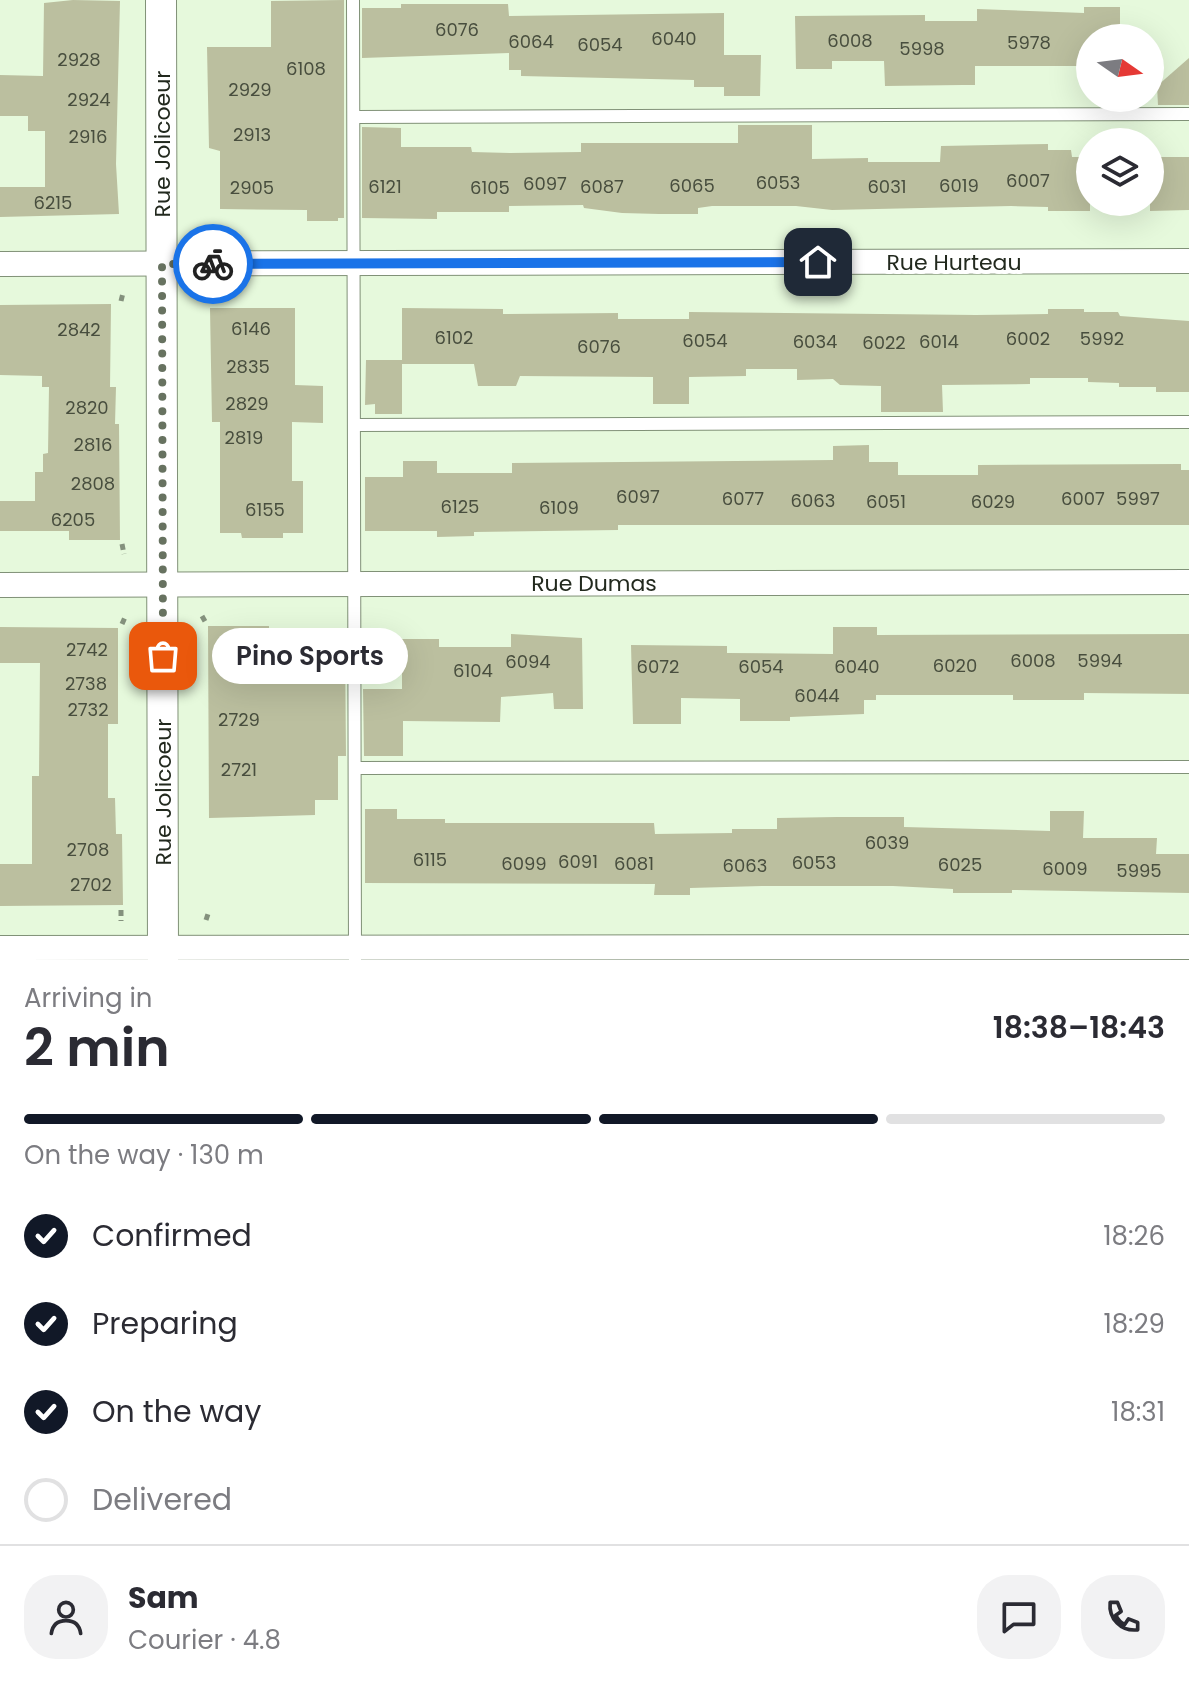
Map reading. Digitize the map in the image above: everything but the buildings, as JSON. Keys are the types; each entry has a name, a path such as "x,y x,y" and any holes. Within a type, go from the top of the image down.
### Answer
{"street":[{"name":"Rue Jolicoeur","path":"161,0 163,954"},
{"name":"Rue Hurteau","path":"0,264 1189,261"},
{"name":"Rue Dumas","path":"0,585 1189,582"},
{"path":"0,948 163,954 355,954 1189,947"}],"lane":[{"path":"353,0 355,954"},
{"path":"354,117 1189,114"},
{"path":"355,425 1189,422"},
{"path":"355,768 1189,767"}],"path":[{"path":"121,301 123,293"},
{"path":"122,544 124,554"},
{"path":"122,624 126,615"},
{"path":"202,616 206,623"},
{"path":"121,910 121,921"},
{"path":"206,920 209,911"}],"way so far":[{"path":"163,656 162,264 213,264"}],"place":[{"name":"Pino Sports","path":"163,656"}],"route":[{"path":"213,264 818,262"}]}
